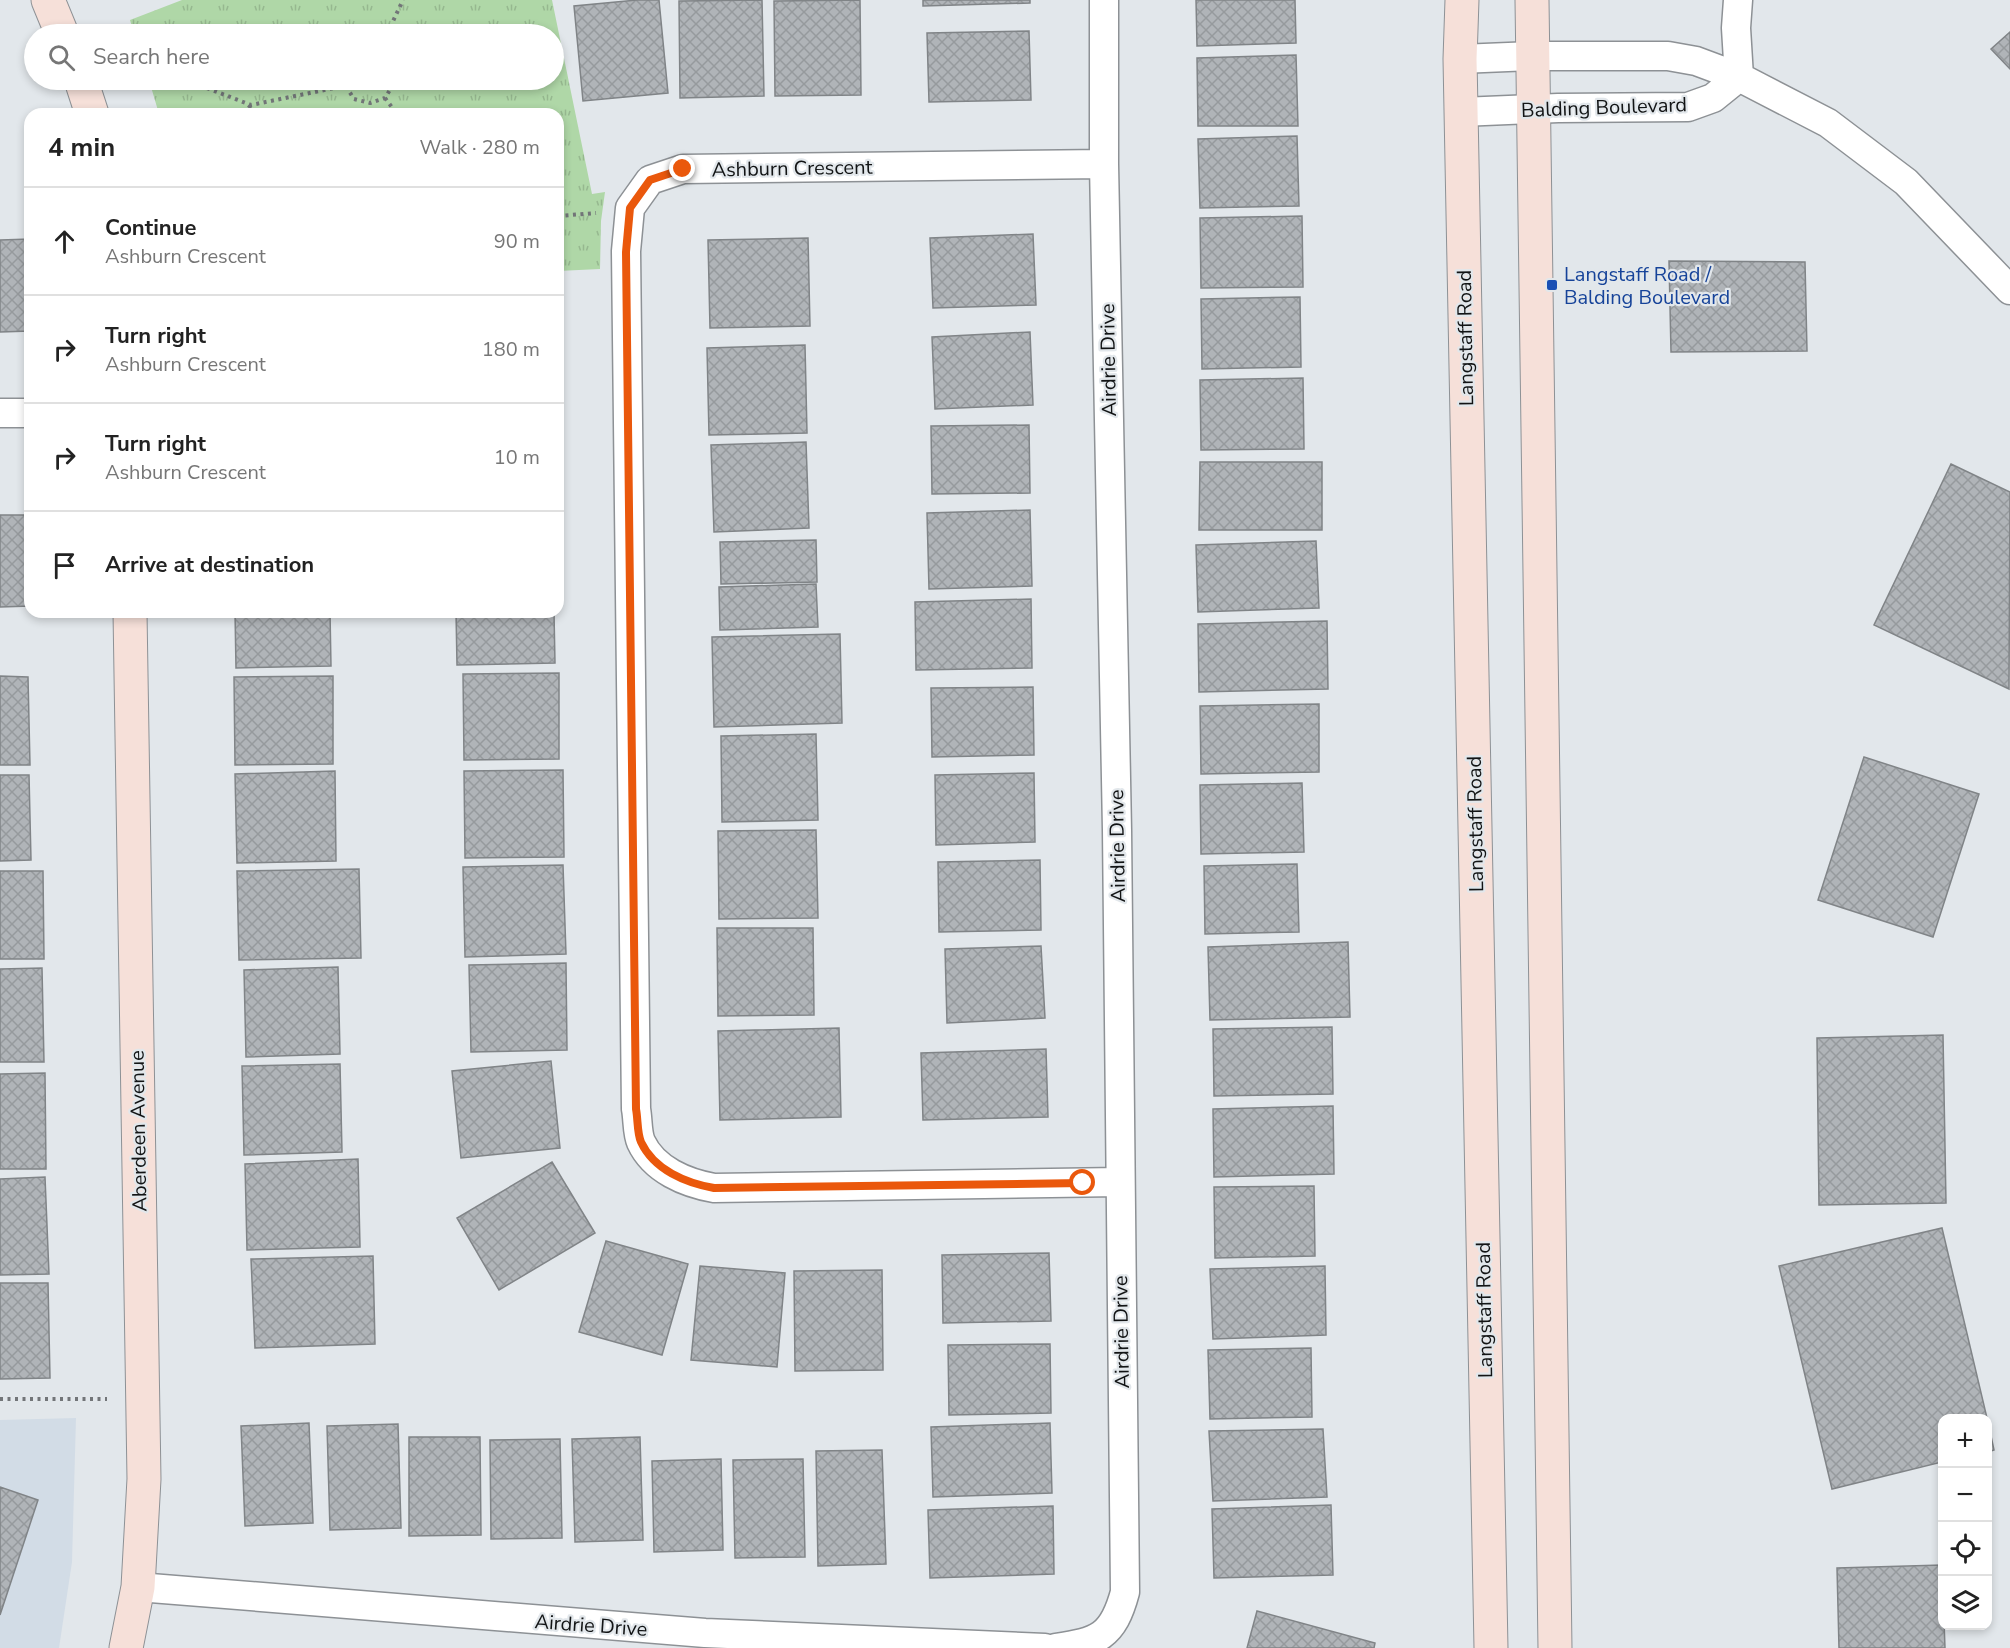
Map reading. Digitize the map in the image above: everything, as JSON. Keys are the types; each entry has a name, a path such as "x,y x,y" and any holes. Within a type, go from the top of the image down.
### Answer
{"main road":[{"path":"48,0 59,24"},
{"name":"Langstaff Road","path":"1462,0 1460,59 1491,1648"},
{"path":"1533,0 1555,1648"},
{"path":"84,90 90,108"},
{"name":"Aberdeen Avenue","path":"126,1648 138,1587 144,1479 130,618"}],"street":[{"name":"Airdrie Drive","path":"1055,1648 1091,1643 1109,1628 1119,1614 1125,1592 1117,818 1104,164 1104,0"},
{"path":"1738,0 1736,28 1739,77"},
{"path":"1460,59 1534,56 1668,57 1696,60 1739,77 1828,123 1906,182 2010,290"},
{"name":"Balding Boulevard","path":"1461,112 1533,108 1688,107 1713,98 1739,77"},
{"name":"Ashburn Crescent","path":"1104,164 683,169 650,180 630,208 626,252 636,1109 641,1142 664,1170 692,1184 703,1186 1119,1182"},
{"path":"0,413 24,414"},
{"name":"Airdrie Drive","path":"138,1587 693,1632 1045,1648"}],"path":[{"path":"392,24 403,0"},
{"path":"212,90 251,105 324,90"},
{"path":"347,90 354,99 370,103 385,98 390,90"},
{"path":"385,98 392,108"},
{"path":"564,216 596,213"},
{"path":"0,1399 113,1400"}],"shaded area":[{"path":"76,1418 72,1562 59,1648 0,1648 0,1420"}],"green space":[{"path":"182,0 552,0 557,24 131,24 130,20"},
{"path":"564,58 592,194 605,192 601,221 600,269 564,271 564,108 157,108 152,90 564,90"}],"building":[{"path":"659,0 668,93 583,101 574,6"},
{"path":"762,0 764,96 680,98 679,1"},
{"path":"860,0 861,95 775,96 774,1"},
{"path":"923,0 1030,0 1030,3 923,6"},
{"path":"1196,0 1295,0 1296,43 1197,46"},
{"path":"1029,31 1031,100 929,102 927,33"},
{"path":"2010,32 2010,69 1991,49"},
{"path":"1296,55 1298,126 1198,126 1197,58"},
{"path":"1297,136 1299,206 1200,208 1198,139"},
{"path":"1302,216 1303,287 1201,288 1200,218"},
{"path":"1033,234 1036,305 933,308 930,238"},
{"path":"808,238 810,326 710,328 708,240"},
{"path":"24,239 24,331 0,332 0,240"},
{"path":"1669,261 1805,262 1807,351 1671,352"},
{"path":"1300,297 1301,367 1202,369 1201,299"},
{"path":"1030,332 1033,405 935,409 932,337"},
{"path":"805,345 807,433 709,435 707,348"},
{"path":"1303,378 1304,449 1201,450 1200,380"},
{"path":"1029,425 1030,493 932,494 931,426"},
{"path":"806,442 809,528 714,532 711,445"},
{"path":"1200,462 1322,462 1322,530 1199,530"},
{"path":"1951,464 2010,492 2009,689 1874,625"},
{"path":"1030,510 1032,586 929,589 927,513"},
{"path":"0,515 24,515 24,606 0,607"},
{"path":"816,540 817,582 721,584 720,542"},
{"path":"1316,541 1319,608 1198,612 1196,545"},
{"path":"816,584 818,627 720,630 719,587"},
{"path":"1031,599 1032,668 916,670 915,602"},
{"path":"235,618 330,618 331,666 236,668"},
{"path":"456,618 554,618 555,663 457,665"},
{"path":"1327,621 1328,689 1199,692 1198,624"},
{"path":"840,634 842,723 714,727 712,637"},
{"path":"559,673 559,759 464,760 463,674"},
{"path":"0,676 28,677 30,765 0,765"},
{"path":"333,676 333,764 235,765 234,677"},
{"path":"1033,687 1034,755 932,757 931,688"},
{"path":"1319,704 1319,772 1201,774 1200,706"},
{"path":"816,734 818,820 722,822 721,736"},
{"path":"1864,757 1979,794 1933,937 1818,900"},
{"path":"563,770 564,857 465,858 464,771"},
{"path":"335,771 336,861 237,863 235,774"},
{"path":"1034,773 1035,842 936,845 935,775"},
{"path":"0,775 29,775 31,860 0,861"},
{"path":"1302,783 1304,852 1201,854 1200,785"},
{"path":"816,830 818,918 719,919 718,831"},
{"path":"1040,860 1041,930 939,932 938,862"},
{"path":"1297,864 1299,932 1205,934 1204,866"},
{"path":"563,865 566,954 465,957 463,867"},
{"path":"359,869 361,958 239,960 237,871"},
{"path":"0,871 43,871 44,959 0,959"},
{"path":"717,928 813,928 814,1015 718,1016"},
{"path":"1348,942 1350,1017 1210,1020 1208,947"},
{"path":"1041,946 1045,1018 947,1023 945,949"},
{"path":"566,963 567,1050 471,1052 469,965"},
{"path":"338,967 340,1054 246,1057 244,970"},
{"path":"42,968 44,1062 0,1062 0,969"},
{"path":"1332,1027 1333,1094 1214,1096 1213,1029"},
{"path":"839,1028 841,1117 720,1120 718,1031"},
{"path":"1943,1035 1946,1203 1819,1205 1817,1038"},
{"path":"1046,1049 1048,1117 923,1120 921,1053"},
{"path":"551,1061 560,1148 461,1158 452,1071"},
{"path":"340,1064 342,1152 244,1155 242,1066"},
{"path":"45,1073 46,1169 0,1169 0,1074"},
{"path":"1333,1106 1334,1174 1214,1177 1213,1109"},
{"path":"358,1159 360,1247 247,1250 245,1164"},
{"path":"552,1162 595,1233 499,1290 457,1218"},
{"path":"45,1177 49,1274 0,1275 0,1179"},
{"path":"1314,1186 1315,1256 1215,1258 1214,1187"},
{"path":"1942,1228 1986,1414 1938,1414 1938,1463 1832,1489 1779,1266"},
{"path":"606,1241 688,1264 662,1355 579,1332"},
{"path":"1049,1253 1051,1321 943,1323 942,1255"},
{"path":"373,1256 375,1344 255,1348 251,1259"},
{"path":"700,1266 785,1273 777,1367 691,1360"},
{"path":"1325,1266 1326,1335 1213,1339 1210,1269"},
{"path":"882,1270 883,1370 795,1371 794,1271"},
{"path":"0,1283 48,1283 50,1378 0,1379"},
{"path":"1050,1344 1051,1413 949,1415 948,1345"},
{"path":"1311,1348 1312,1417 1210,1419 1208,1350"},
{"path":"309,1423 313,1523 245,1526 241,1426"},
{"path":"1050,1423 1052,1493 933,1497 931,1427"},
{"path":"398,1424 401,1528 330,1530 327,1426"},
{"path":"1323,1429 1327,1497 1213,1501 1209,1431"},
{"path":"409,1437 480,1437 481,1535 409,1536"},
{"path":"640,1437 643,1540 575,1542 572,1439"},
{"path":"560,1439 562,1538 491,1539 490,1440"},
{"path":"882,1450 886,1564 818,1566 816,1451"},
{"path":"721,1459 723,1550 654,1552 652,1461"},
{"path":"803,1459 805,1557 735,1558 733,1460"},
{"path":"0,1487 38,1500 0,1615"},
{"path":"1331,1505 1333,1575 1214,1578 1212,1509"},
{"path":"1053,1506 1054,1574 930,1578 928,1510"},
{"path":"1938,1565 1938,1630 1944,1630 1945,1648 1839,1648 1837,1568"},
{"path":"1257,1611 1375,1643 1374,1648 1247,1648"}],"place":[{"name":"Langstaff Road / Balding Boulevard","path":"1552,285"}],"route":[{"path":"683,169 650,180 630,208 626,252 636,1109 641,1142 664,1170 692,1184 714,1188 1083,1183"}]}
